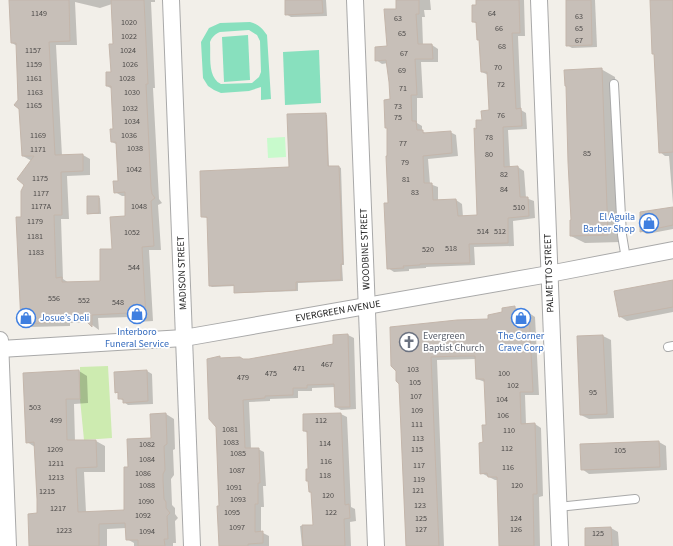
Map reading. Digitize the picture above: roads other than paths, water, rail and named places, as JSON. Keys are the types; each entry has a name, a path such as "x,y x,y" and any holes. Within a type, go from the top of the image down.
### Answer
{"street":[{"name":"MADISON STREET","path":"171,0 192,546"},
{"name":"WOODBINE STREET","path":"355,0 376,546"},
{"name":"PALMETTO STREET","path":"539,0 560,546"},
{"name":"EVERGREEN AVENUE","path":"0,349 184,338 549,274 673,250"},
{"path":"0,338 8,546"}],"lane":[{"path":"614,84 622,235 626,259"},
{"path":"558,507 635,499"}],"place":[{"name":"El Aguila Barber Shop","path":"649,223"},
{"name":"Interboro Funeral Service","path":"137,314"},
{"name":"Josue’s Deli","path":"26,318"},
{"name":"The Corner Crave Corp","path":"521,318"},
{"name":"Evergreen Baptist Church","path":"409,342"}]}
